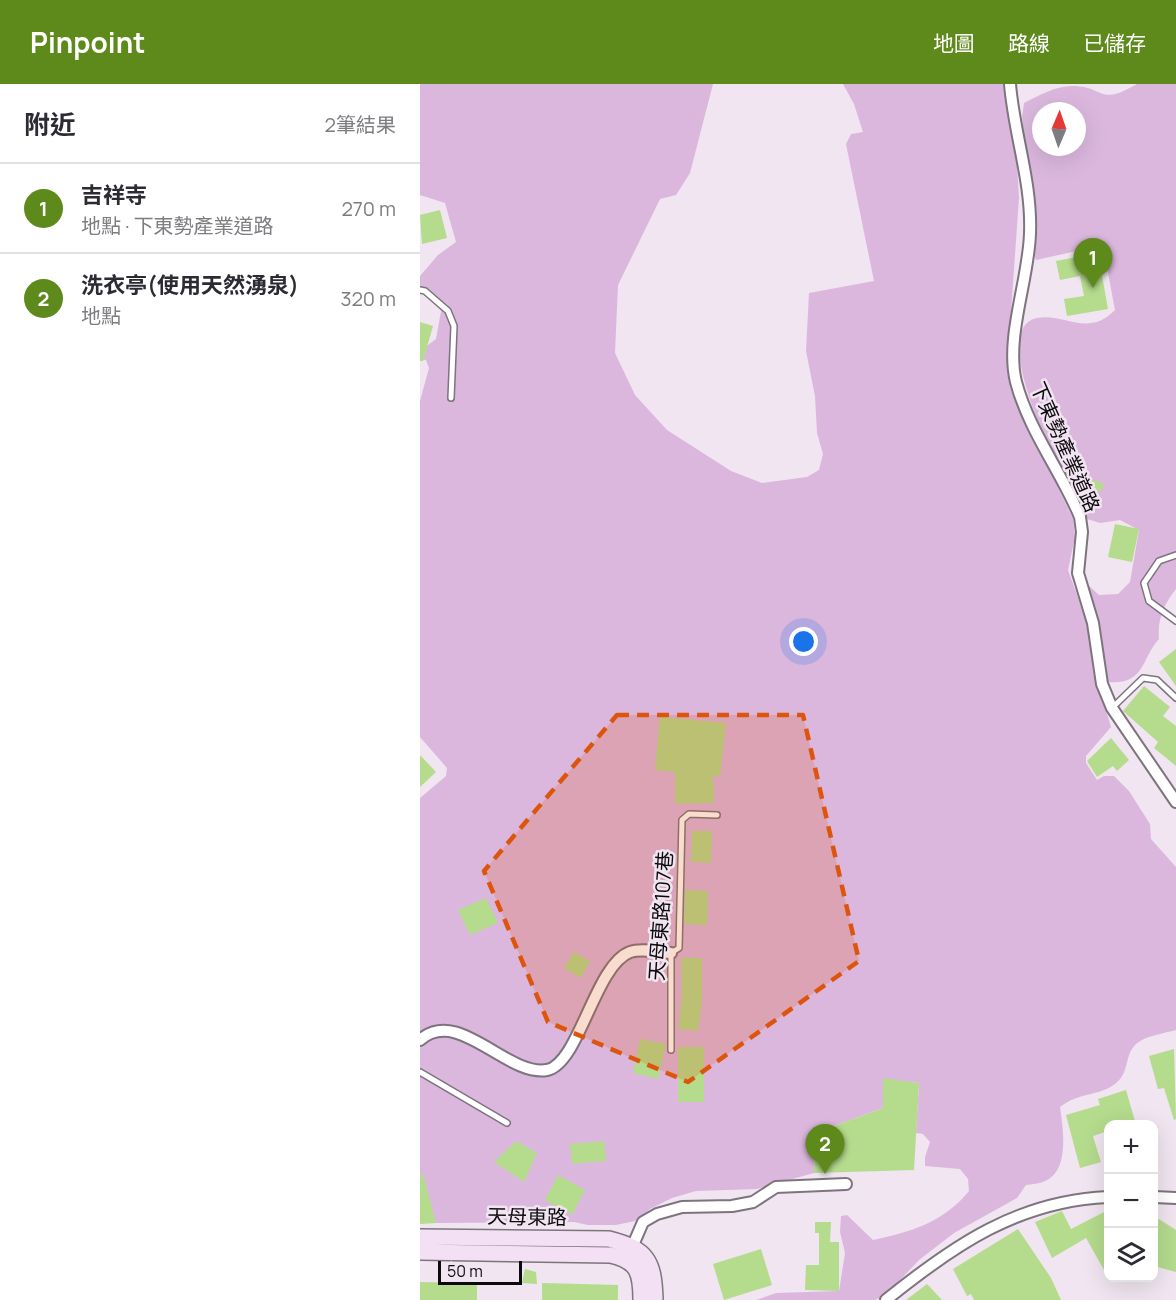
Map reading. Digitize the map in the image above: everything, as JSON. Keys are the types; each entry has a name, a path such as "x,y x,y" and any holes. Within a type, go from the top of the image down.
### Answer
{"street":[{"name":"下東勢產業道路","path":"1010,84 1026,174 1030,232 1014,356 1016,381 1031,424 1080,517 1082,532 1078,573 1081,591 1093,623 1102,684 1112,708 1176,802"},
{"path":"420,1040 440,1030 454,1031 529,1068 548,1070 562,1060 609,972 621,957 632,951 671,953"},
{"path":"641,1300 641,1283 630,1252 643,1222 657,1214 682,1207 732,1206 753,1202 776,1187 846,1184"},
{"path":"886,1300 940,1257 1016,1215 1087,1198 1104,1197"},
{"path":"1158,1197 1176,1198"},
{"name":"天母東路","path":"420,1237 609,1239 630,1252"},
{"name":"天母東路","path":"420,1252 610,1255 630,1252"},
{"path":"630,1252 653,1269 655,1300"}],"lane":[{"path":"420,290 425,291 448,311 454,326 451,398"},
{"path":"1176,555 1159,561 1144,583 1149,601 1176,621"},
{"path":"1112,708 1143,678 1157,680 1176,698"},
{"name":"天母東路107巷","path":"671,1050 671,953 679,948 682,820 689,814 717,814"},
{"path":"420,1072 507,1123"}],"highlighted area":[{"path":"617,715 803,715 859,961 688,1082 548,1022 484,871"}],"shaded area":[{"path":"420,84 713,84 690,173 676,195 660,199 618,285 615,353 635,395 667,430 731,471 762,483 807,477 819,470 823,454 817,433 815,396 806,351 809,293 874,281 846,144 851,134 863,132 854,104 843,84 1003,84 1017,163 1019,198 1009,340 1036,442 1073,519 1075,537 1068,570 1088,626 1103,700 1111,727 1086,756 1086,763 1097,780 1104,776 1114,776 1129,791 1150,824 1151,839 1176,867 1176,1030 1150,1037 1136,1044 1132,1048 1120,1080 1109,1088 1074,1099 1060,1107 1062,1159 1053,1176 1043,1182 1026,1185 1017,1198 954,1233 919,1260 886,1295 875,1300 756,1300 776,1293 839,1291 845,1253 840,1232 841,1216 847,1215 873,1240 913,1229 938,1218 949,1211 969,1191 968,1179 960,1169 925,1166 925,1157 930,1142 923,1134 916,1133 919,1083 883,1079 883,1108 815,1133 814,1173 757,1189 696,1191 672,1198 650,1209 635,1221 616,1225 588,1225 574,1222 436,1223 420,1185 420,798 446,776 447,768 420,737 420,401 429,368 426,360 420,359 420,351 436,339 441,311 426,288 420,288 420,276 438,255 456,242 445,203 420,195"},
{"path":"1137,84 1176,84 1176,589 1162,612 1159,639 1140,670 1129,680 1107,682 1082,587 1087,584 1099,595 1118,594 1130,582 1139,530 1120,520 1100,523 1084,518 1048,446 1024,379 1019,350 1023,329 1037,318 1047,317 1086,324 1105,318 1115,310 1106,262 1099,246 1036,260 1032,247 1033,208 1022,117 1024,103 1059,88 1083,87 1102,94 1115,94"}],"building":[{"path":"440,210 447,238 422,244 420,215"},
{"path":"1098,253 1108,309 1067,316 1064,299 1084,296 1080,276 1060,280 1056,261"},
{"path":"420,322 433,326 423,361 420,361"},
{"path":"1082,475 1104,484 1101,492 1079,483"},
{"path":"1115,524 1139,529 1132,562 1108,557"},
{"path":"1176,649 1176,686 1159,662"},
{"path":"1144,686 1170,707 1163,716 1176,726 1176,766 1154,748 1158,742 1123,711"},
{"path":"660,717 726,723 720,776 713,776 714,803 675,804 675,772 655,770"},
{"path":"1111,738 1129,760 1117,771 1113,766 1097,777 1087,761"},
{"path":"420,755 436,772 420,787"},
{"path":"692,831 712,831 711,863 691,862"},
{"path":"685,890 708,891 707,925 684,924"},
{"path":"486,898 498,923 470,935 458,910"},
{"path":"574,952 590,961 581,978 564,968"},
{"path":"681,958 702,958 702,999 698,1031 678,1029 682,995"},
{"path":"640,1039 666,1044 658,1079 633,1073"},
{"path":"678,1047 704,1047 704,1102 678,1102"},
{"path":"1174,1049 1176,1119 1174,1120 1164,1088 1158,1089 1149,1056"},
{"path":"883,1078 919,1083 914,1170 814,1173 815,1133 883,1108"},
{"path":"1126,1090 1135,1120 1104,1120 1104,1132 1093,1136 1101,1162 1080,1168 1066,1115 1100,1105 1098,1099"},
{"path":"516,1141 537,1153 524,1182 494,1162"},
{"path":"604,1141 606,1161 572,1164 570,1144"},
{"path":"423,1174 436,1223 420,1224 420,1175"},
{"path":"558,1175 585,1190 572,1215 545,1200"},
{"path":"1062,1211 1071,1229 1104,1212 1104,1270 1086,1238 1052,1258 1035,1222"},
{"path":"1158,1219 1176,1230 1176,1272 1158,1267"},
{"path":"815,1222 831,1222 830,1242 839,1242 839,1291 805,1290 806,1265 819,1265 819,1233 815,1233"},
{"path":"1018,1229 1051,1278 1061,1300 974,1300 971,1294 967,1296 953,1269"},
{"path":"761,1249 772,1285 724,1300 713,1264"},
{"path":"525,1269 536,1272 537,1284 522,1283"},
{"path":"420,1282 477,1283 477,1300 420,1300"},
{"path":"542,1283 618,1285 618,1300 542,1300"},
{"path":"927,1284 942,1300 906,1300"}],"place":[{"name":"吉祥寺","path":"1093,288"},
{"name":"洗衣亭(使用天然湧泉)","path":"825,1174"}]}
